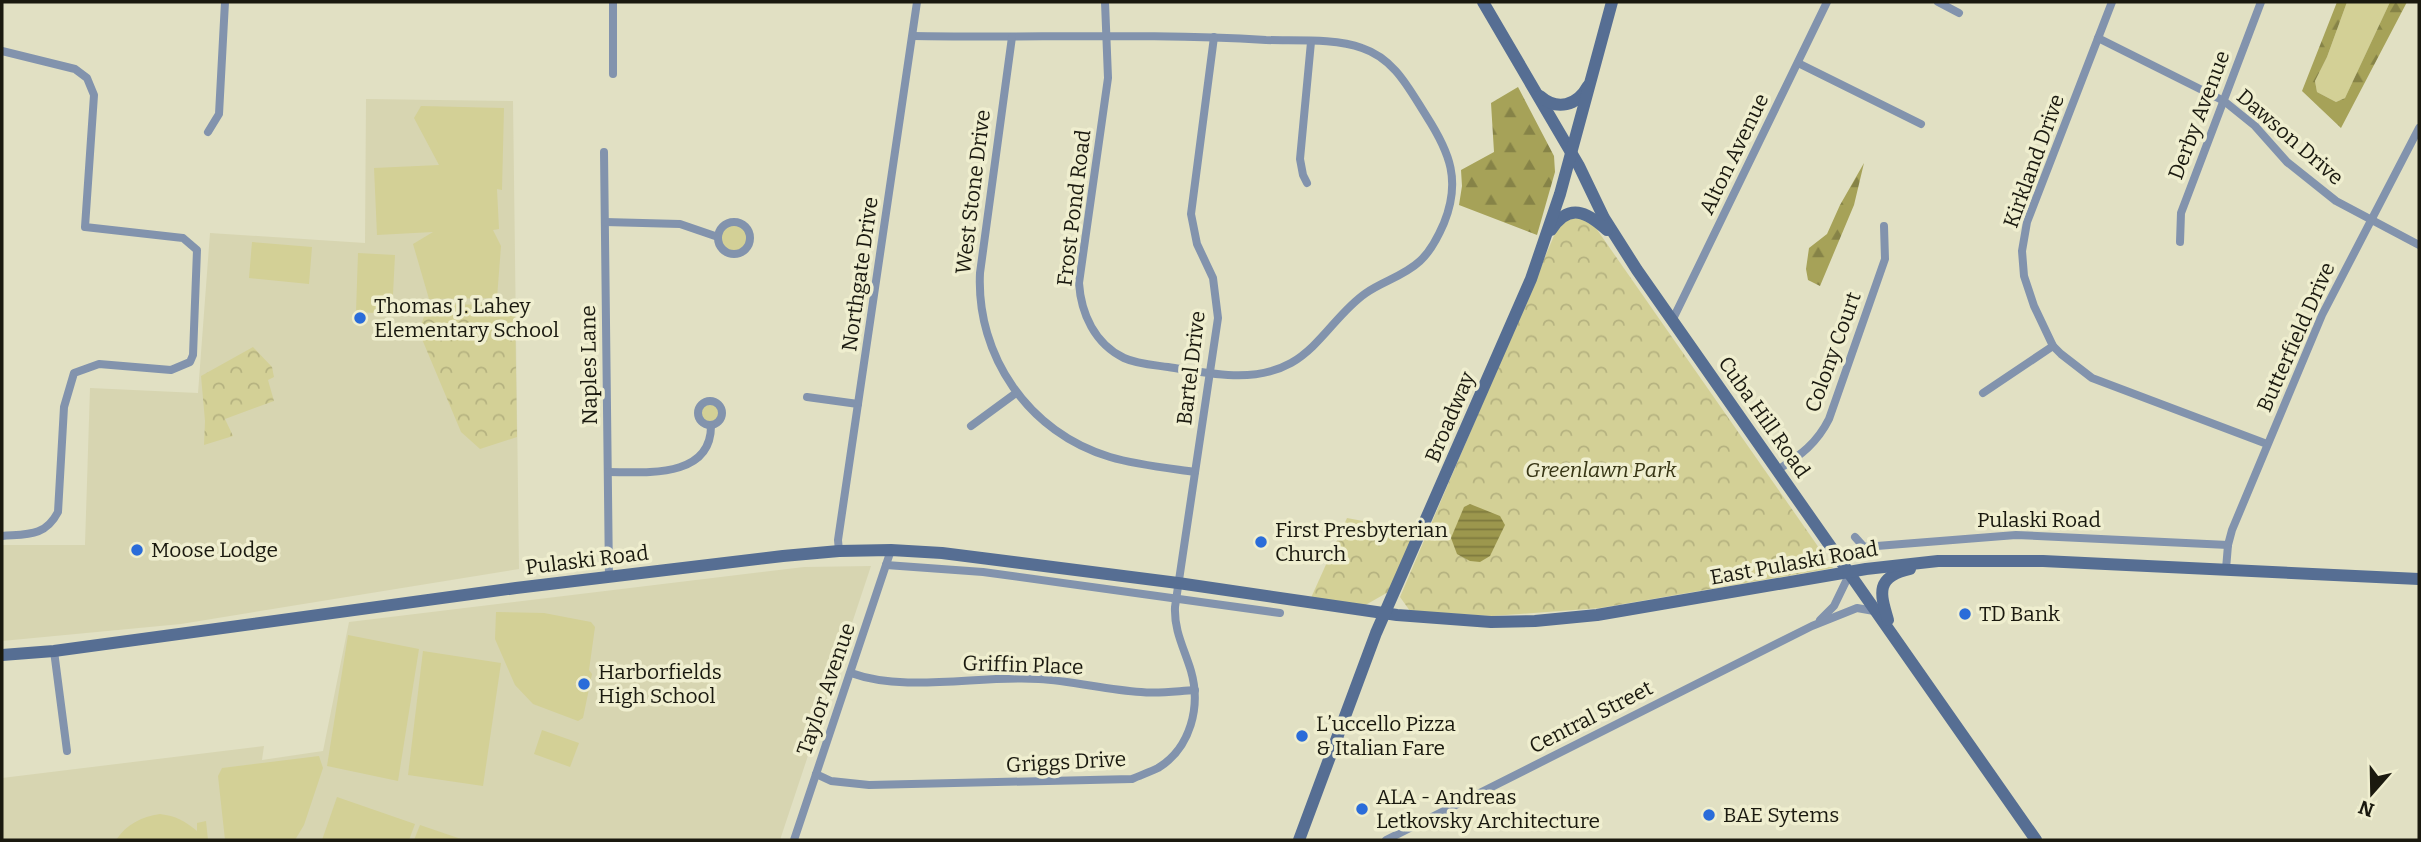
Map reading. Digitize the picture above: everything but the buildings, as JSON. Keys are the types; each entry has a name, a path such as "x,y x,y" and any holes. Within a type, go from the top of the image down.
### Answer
{"main road":[{"name":"Cuba Hill Road","path":"1483,2 1537,93 1615,236 2036,840"},
{"name":"Broadway","path":"1299,840 1385,614 1531,279 1571,154 1612,2"},
{"path":"1537,93 1549,103 1564,105 1580,97 1591,80"},
{"path":"1542,245 1556,221 1571,213 1592,217 1615,236"},
{"name":"Pulaski Road","path":"2,655 54,651 516,588 839,551 942,553 1178,583"},
{"path":"1891,631 1881,598 1883,585 1891,576 1901,571 1938,561"},
{"name":"East Pulaski Road","path":"1178,583 1385,614 1471,622 1563,619 1660,606 1850,572 1938,561 2043,561 2419,579"}],"street":[{"path":"208,132 219,114 225,2"},
{"path":"613,2 613,74"},
{"name":"Northgate Drive","path":"839,551 838,540 917,2"},
{"name":"Frost Pond Road","path":"912,36 1012,37 1107,36 1214,37 1349,44 1376,52 1402,78 1447,153 1453,172 1453,195 1437,240 1420,261 1367,293 1303,355 1279,369 1245,376 1209,373 1124,358 1101,339 1089,324 1081,303 1081,260 1108,78 1107,36 1105,2"},
{"name":"Alton Avenue","path":"1672,321 1827,2"},
{"path":"1938,2 1959,13"},
{"name":"Kirkland Drive","path":"2112,2 2028,222 2022,251 2024,275 2034,306 2053,346 2092,378 2267,444"},
{"name":"Derby Avenue","path":"2180,242 2181,213 2261,2"},
{"name":"West Stone Drive","path":"1012,37 980,274 979,293 989,341 1016,393 1050,427 1090,450 1133,462 1195,472"},
{"name":"Bartel Drive","path":"1178,583 1218,318 1213,278 1197,244 1191,214 1214,37"},
{"name":"Dawson Drive","path":"2098,38 2224,101 2255,126 2287,162 2336,201 2419,245"},
{"path":"1307,183 1300,159 1311,42"},
{"path":"2,51 75,69 87,78 94,95 85,226 183,239 197,250 193,355 190,362 171,370 99,364 74,373 64,407 58,512 52,524 35,533 2,536"},
{"path":"1798,63 1921,124"},
{"name":"Butterfield Drive","path":"2226,569 2228,545 2322,314 2419,128"},
{"name":"Naples Lane","path":"604,152 609,578"},
{"path":"605,222 680,224 718,237"},
{"path":"737,222 747,227 751,237 744,251 734,255 721,248 718,237 726,224 737,222"},
{"name":"Colony Court","path":"1779,469 1809,449 1829,419 1885,259 1884,226"},
{"path":"1983,393 2053,346"},
{"path":"971,426 1016,393"},
{"path":"807,397 858,404"},
{"path":"608,472 660,472 682,466 699,456 707,446 711,437 711,425"},
{"name":"Pulaski Road","path":"1855,537 1864,547 2016,535 2228,545"},
{"name":"Taylor Avenue","path":"794,840 891,550"},
{"path":"886,565 933,566 983,572 1280,613"},
{"name":"Central Street","path":"1812,626 1826,616 1850,572"},
{"name":"Griggs Drive","path":"816,774 831,781 869,785 1132,779 1158,768 1176,754 1189,733 1194,713 1195,690 1188,661 1176,631 1178,583"},
{"name":"Central Street","path":"1386,840 1812,626 1857,608 1878,612"},
{"path":"54,651 67,751"},
{"name":"Griffin Place","path":"851,673 881,681 1003,677 1079,683 1139,692 1195,690"}],"shaded area":[{"name":"Thomas J. Lahey Elementary School","path":"366,99 513,101 519,569 181,624 2,641 2,545 85,545 90,388 198,393 210,233 365,243"},
{"path":"1470,504 1500,516 1505,525 1490,556 1480,562 1470,561 1457,554 1451,538 1464,507"},
{"name":"Harborfields High School","path":"871,566 780,840 2,840 2,778 264,746 262,760 323,751 349,622 804,567"}],"green space":[{"path":"2337,2 2347,2 2327,57 2315,81 2317,92 2336,102 2345,98 2390,2 2407,2 2341,128 2302,91"},
{"path":"2347,2 2390,2 2345,98 2336,102 2317,92 2315,81 2327,57"},
{"path":"1518,87 1554,156 1555,172 1537,235 1459,205 1461,170 1494,152 1491,103"},
{"path":"421,106 504,108 502,190 497,189 499,229 493,230 501,246 497,298 429,299 413,244 433,232 377,235 374,168 439,165 414,118"},
{"path":"1864,163 1854,205 1820,286 1808,280 1806,269 1809,248 1827,234"},
{"name":"Greenlawn Park","path":"1574,215 1591,221 1833,568 1600,608 1492,616 1410,611 1400,597 1559,224"},
{"path":"734,225 744,228 747,238 744,248 734,251 724,248 721,238 724,228"},
{"path":"252,242 312,247 309,284 249,278"},
{"path":"358,253 395,255 392,314 356,312"},
{"path":"428,304 515,305 517,437 480,449 461,432 419,332"},
{"path":"253,347 272,367 274,377 268,380 274,401 225,419 233,436 204,445 201,376"},
{"path":"711,403 718,406 721,413 718,420 711,423 704,420 701,413 704,406"},
{"path":"1347,518 1416,531 1390,591 1362,607 1310,600"},
{"path":"496,612 544,613 591,622 595,627 589,670 592,674 583,718 578,721 533,704 515,685 495,639"},
{"path":"348,635 419,649 398,781 327,766"},
{"path":"423,651 501,663 483,786 408,775"},
{"path":"542,730 579,743 570,767 534,754"},
{"path":"319,756 323,768 304,825 295,840 225,840 218,776 222,768"},
{"path":"337,797 415,824 409,840 322,840"},
{"path":"160,814 180,820 197,831 197,823 206,821 208,840 116,840 135,822"},
{"path":"420,825 464,840 414,840"}],"place":[{"name":"Thomas J. Lahey Elementary School","path":"360,318"},
{"name":"First Presbyterian Church","path":"1261,542"},
{"name":"Moose Lodge","path":"137,550"},
{"name":"TD Bank","path":"1965,614"},
{"name":"Harborfields High School","path":"584,684"},
{"name":"L’uccello Pizza & Italian Fare","path":"1302,736"},
{"name":"ALA - Andreas Letkovsky Architecture","path":"1362,809"},
{"name":"BAE Sytems","path":"1709,815"}]}
